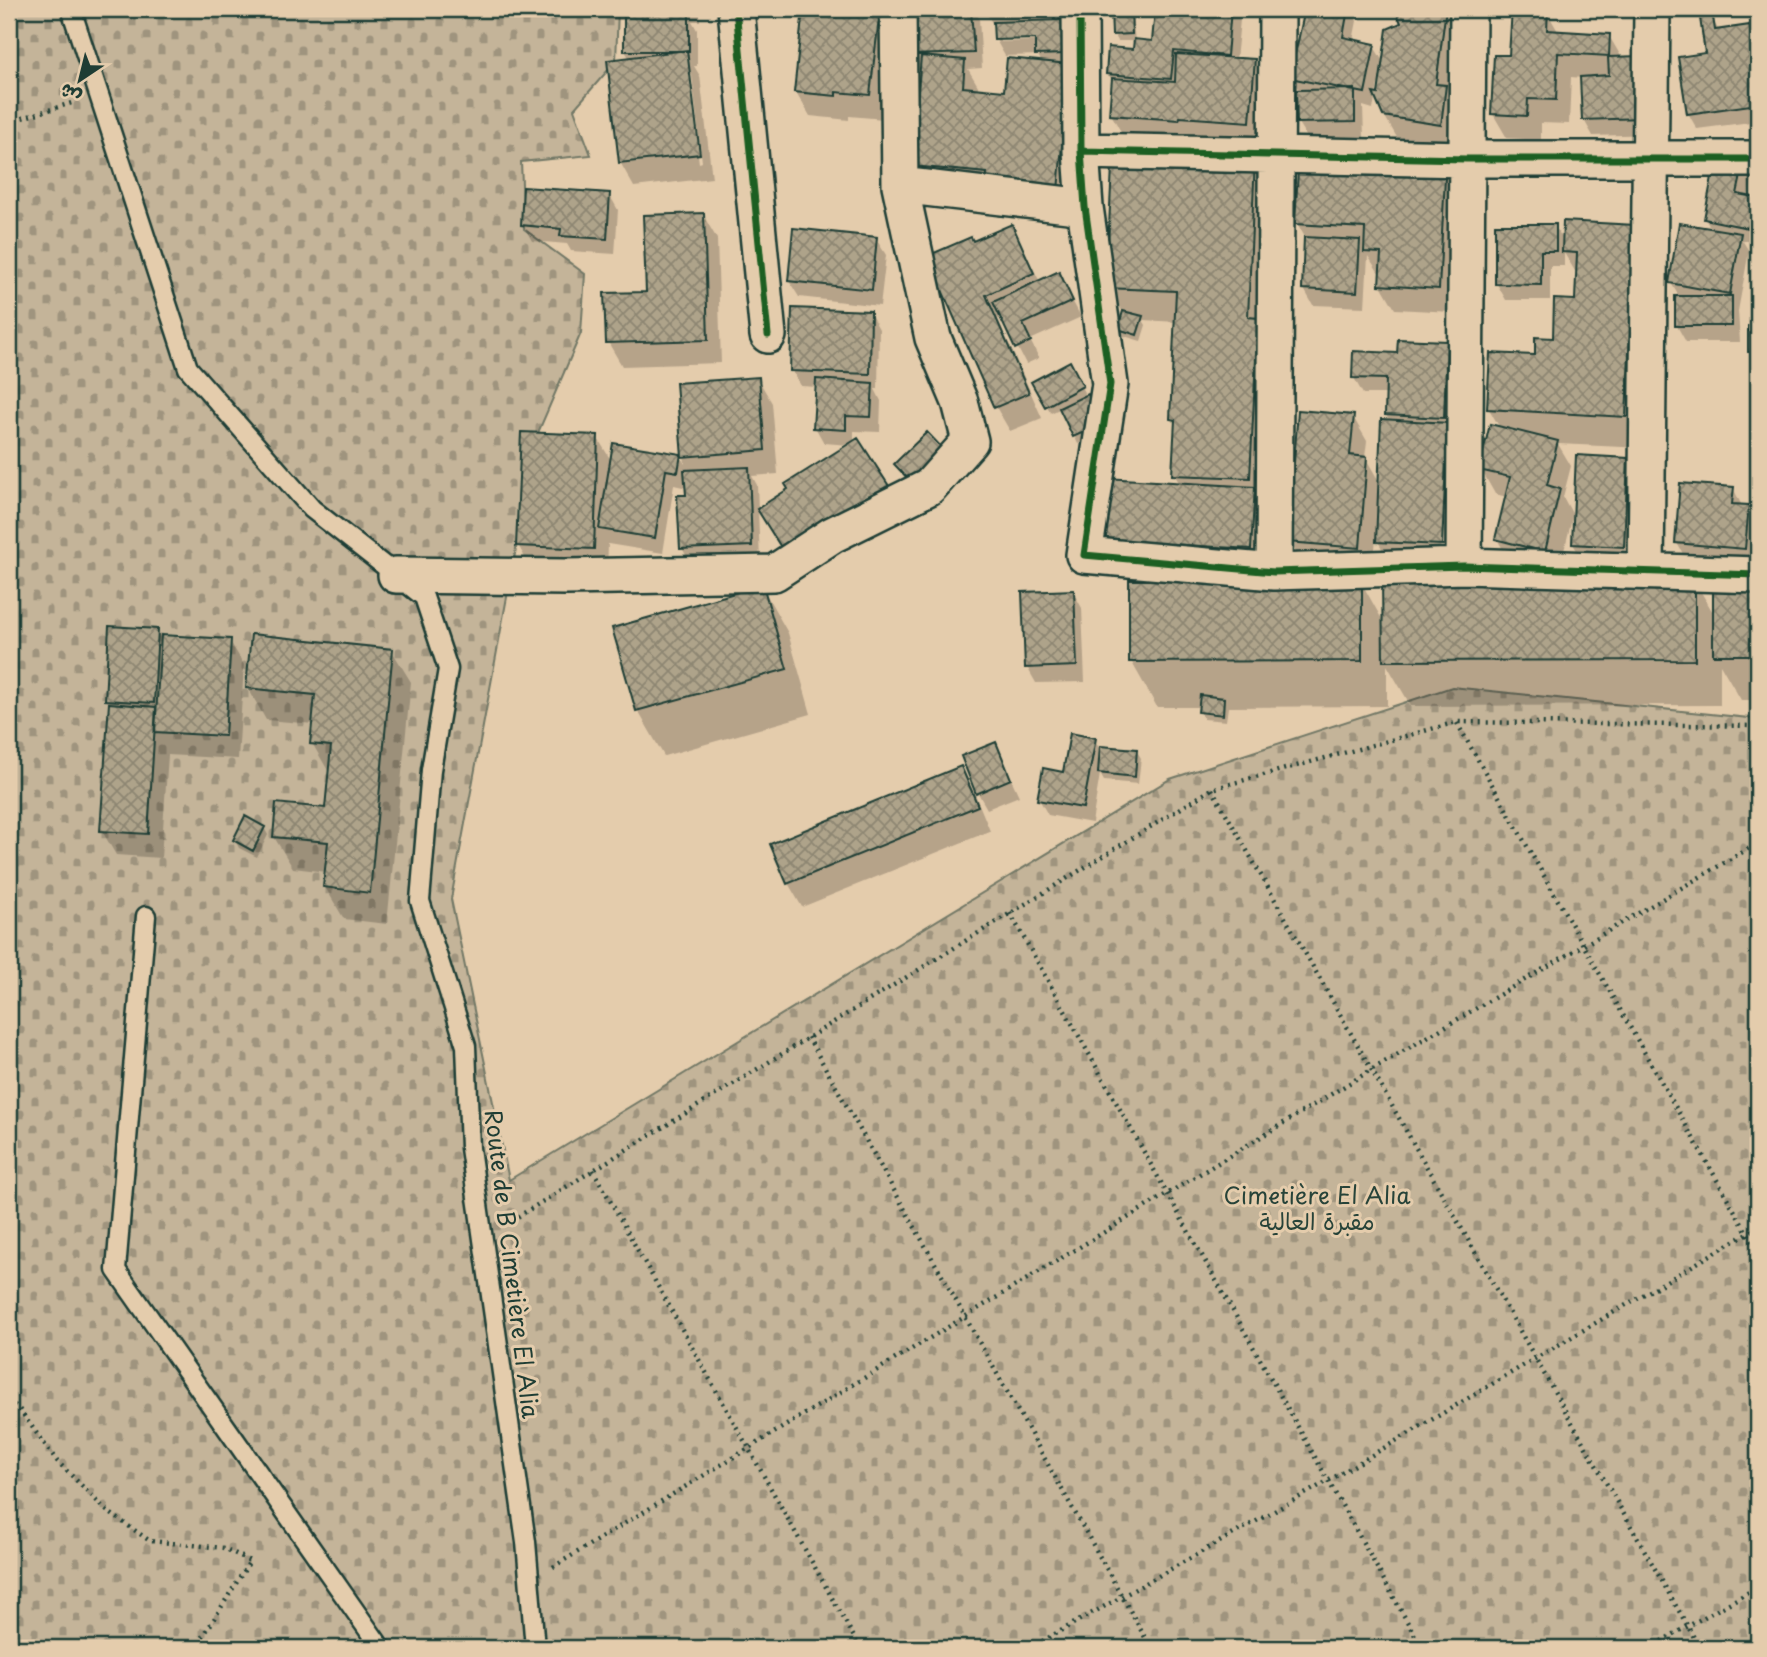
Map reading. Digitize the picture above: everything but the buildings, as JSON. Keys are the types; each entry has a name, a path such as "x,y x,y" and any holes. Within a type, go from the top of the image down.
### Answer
{"street":[{"path":"736,9 768,335"},
{"path":"396,575 566,577 774,573 832,535 929,487 970,441 960,402 933,338 901,185 898,9"},
{"path":"1080,9 1081,151 1085,207 1110,384 1084,555 1274,572 1464,566 1758,575"},
{"path":"1274,572 1278,9"},
{"path":"1464,566 1468,9"},
{"path":"1646,571 1652,9"},
{"path":"1081,151 1467,159 1758,159"},
{"path":"901,185 1085,207"}],"lane":[{"name":"Route de B Cimetière El Alia","path":"71,9 188,368 312,509 424,597 448,669 432,770 420,901 466,1046 470,1148 526,1542 535,1648"},
{"path":"146,916 116,1270 380,1648"}],"path":[{"path":"9,122 99,94"},
{"path":"482,1239 1212,789 1457,723 1757,726 1758,729"},
{"path":"1457,723 1758,1252"},
{"path":"1212,789 1700,1648"},
{"path":"529,1582 1371,1070 1758,844"},
{"path":"1010,913 1422,1648"},
{"path":"808,1037 1151,1648"},
{"path":"593,1170 860,1648"},
{"path":"1030,1648 1328,1481 1758,1227"},
{"path":"9,1400 19,1409 57,1461 107,1511 150,1541 224,1548 250,1561 196,1648"},
{"path":"1649,1648 1758,1587"}],"green space":[{"name":"Cimetière El Alia مقبرة العالية","path":"9,9 618,9 616,61 574,109 591,155 521,162 524,229 585,274 581,333 537,435 451,899 509,1180 1170,779 1452,687 1758,719 1758,1648 9,1648"}],"cycle path":[{"path":"736,9 768,335"},
{"path":"1080,9 1081,151 1085,207 1110,384 1084,555 1274,572 1464,566 1758,575"},
{"path":"1081,151 1467,159 1758,159"}]}
